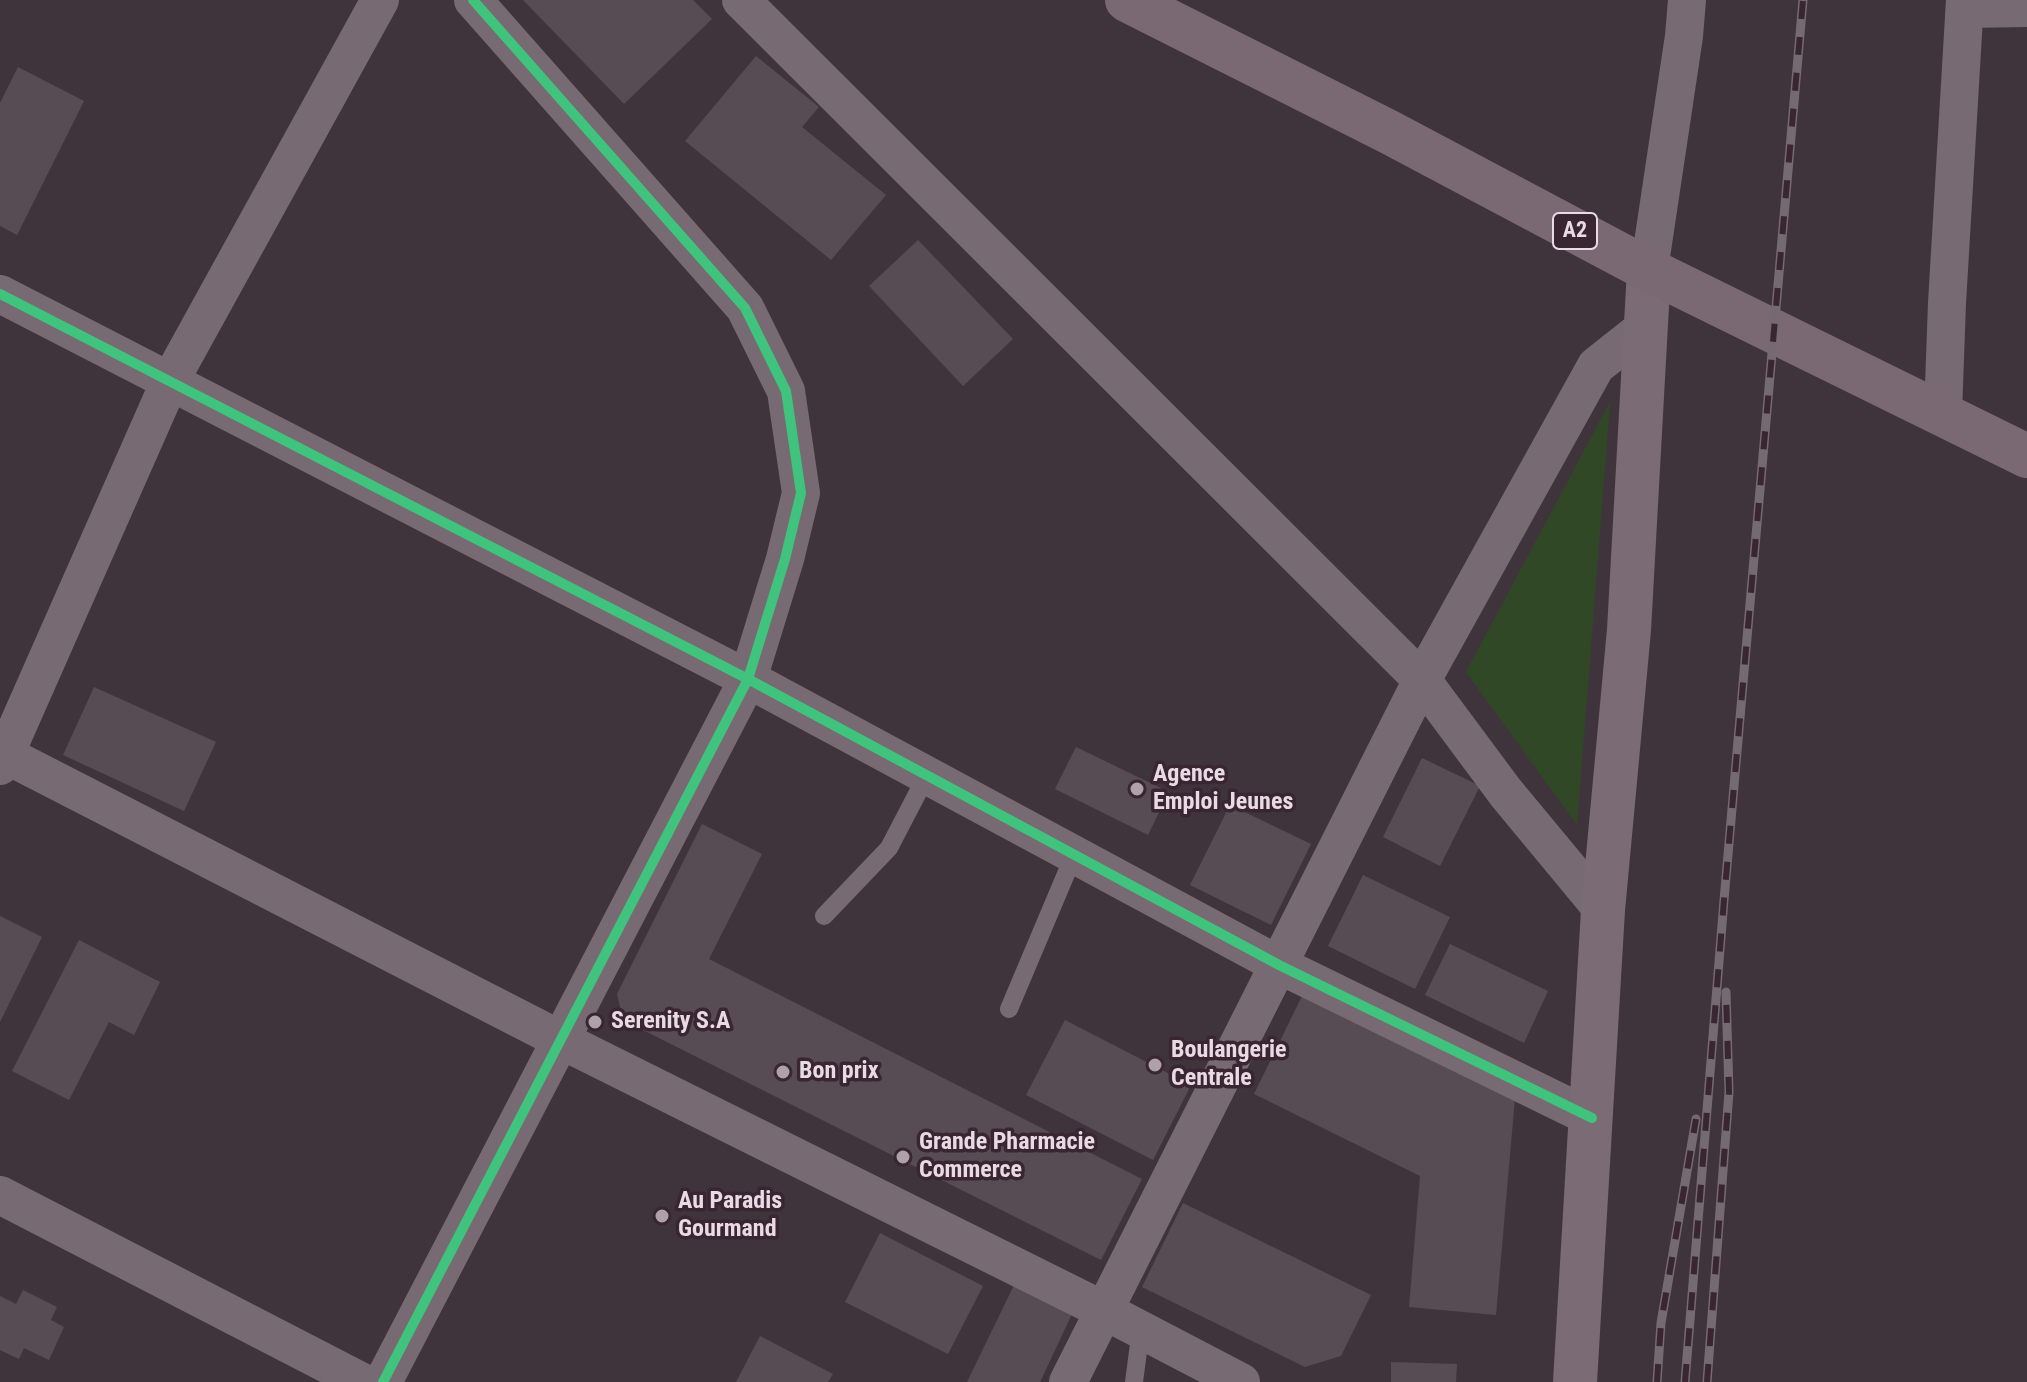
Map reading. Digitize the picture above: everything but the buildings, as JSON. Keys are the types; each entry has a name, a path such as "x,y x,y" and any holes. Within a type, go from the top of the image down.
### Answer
{"main road":[{"name":"A2","path":"1127,0 1389,132 1649,270 2027,456"},
{"path":"1575,1382 1603,910 1629,630 1649,270"}],"street":[{"path":"380,0 170,381 2,757 1241,1382"},
{"path":"383,1382 748,679 785,559 801,493 786,391 745,308 473,0"},
{"path":"741,0 1422,680 1506,793 1603,910"},
{"path":"1649,270 1687,0"},
{"path":"1943,413 1965,4 2027,8"},
{"path":"0,294 748,679 1279,965 1592,1118"},
{"path":"1068,1382 1422,680 1596,366 1644,328"},
{"path":"0,1195 362,1382"}],"lane":[{"path":"824,916 889,848 927,775"},
{"path":"1009,1009 1074,855"},
{"path":"1134,1382 1141,1329"}],"green space":[{"path":"1610,402 1577,825 1466,672"}],"railway":[{"path":"1685,1382 1803,0"},
{"path":"1707,1382 1729,1092 1726,992"},
{"path":"1657,1382 1661,1323 1696,1119"}],"cycle path":[{"path":"383,1382 748,679 785,559 801,493 786,391 745,308 473,0"},
{"path":"0,294 748,679 1279,965 1592,1118"}],"place":[{"name":"Agence Emploi Jeunes","path":"1137,789"},
{"name":"Serenity S.A","path":"595,1022"},
{"name":"Boulangerie Centrale","path":"1155,1065"},
{"name":"Bon prix","path":"783,1072"},
{"name":"Grande Pharmacie Commerce","path":"903,1157"},
{"name":"Au Paradis Gourmand","path":"662,1216"}]}
